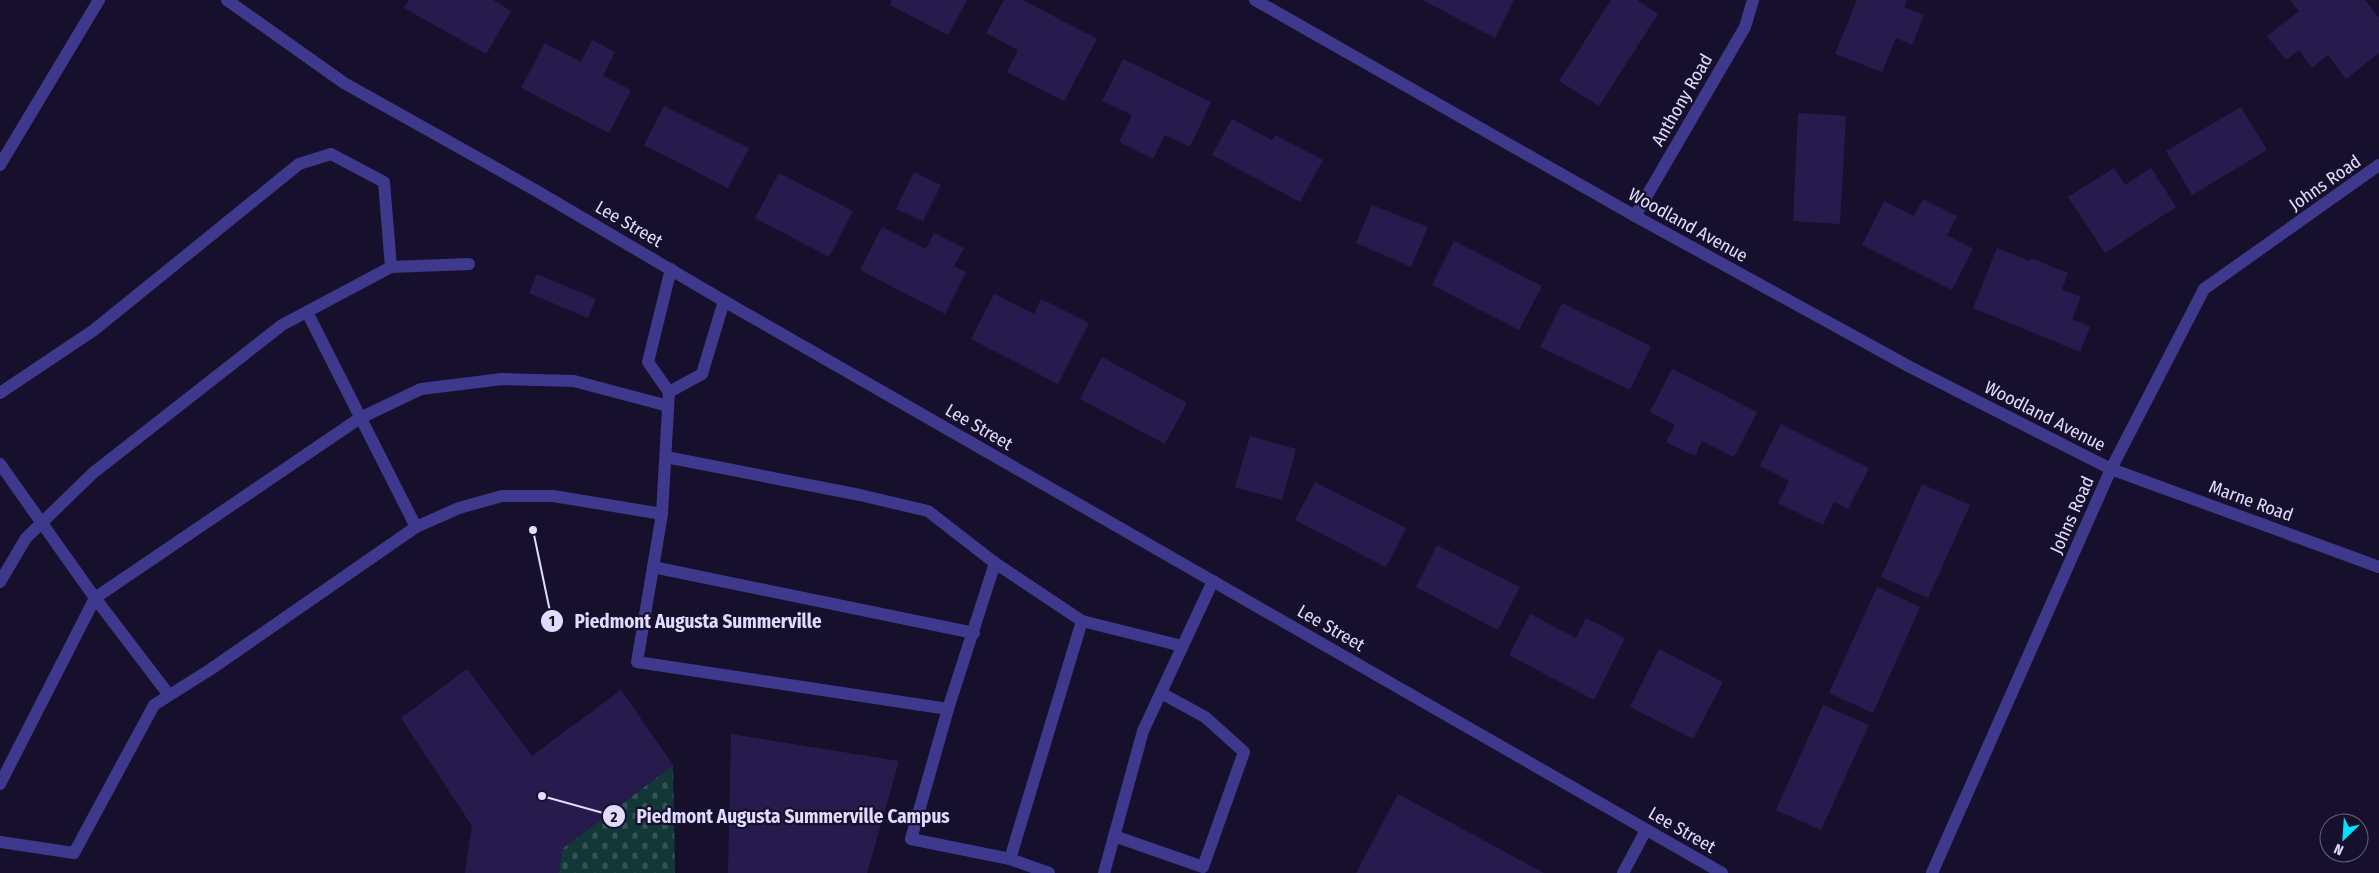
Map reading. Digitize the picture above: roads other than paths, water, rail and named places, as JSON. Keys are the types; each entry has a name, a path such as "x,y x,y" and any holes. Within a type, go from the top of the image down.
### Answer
{"street":[{"path":"0,165 99,0"},
{"name":"Lee Street","path":"227,0 344,83 1722,873"},
{"name":"Woodland Avenue","path":"1255,0 1635,216 1910,367 2111,469"},
{"name":"Anthony Road","path":"1635,216 1745,27 1752,0"},
{"path":"0,393 94,330 300,164 331,154 384,182 391,267"},
{"name":"Johns Road","path":"1932,873 2111,469 2204,290 2379,165"},
{"path":"0,582 26,538 93,473 282,325 391,267 469,264"},
{"path":"671,269 648,362 669,392 662,514 637,662 948,709"},
{"path":"669,392 702,374 724,302"},
{"path":"307,312 416,527"},
{"path":"0,784 96,598 360,418 421,389 502,379 574,381 668,406"},
{"path":"666,457 860,495 928,511 995,563 1082,621 1182,646"},
{"path":"0,464 96,598 169,695"},
{"name":"Marne Road","path":"2111,469 2379,567"},
{"path":"0,842 74,853 154,705 211,669 416,527 459,508 502,496 553,496 662,514"},
{"path":"995,563 948,709 911,839 1010,859 1049,873"},
{"path":"653,567 974,633"},
{"path":"1104,873 1143,731 1213,581"},
{"path":"1010,859 1082,621"},
{"path":"1114,836 1203,867 1244,752 1206,717 1161,693"},
{"path":"1623,873 1646,830"}],"place":[{"name":"Piedmont Augusta Summerville","path":"533,530"},
{"name":"Piedmont Augusta Summerville Campus","path":"542,796"}]}
